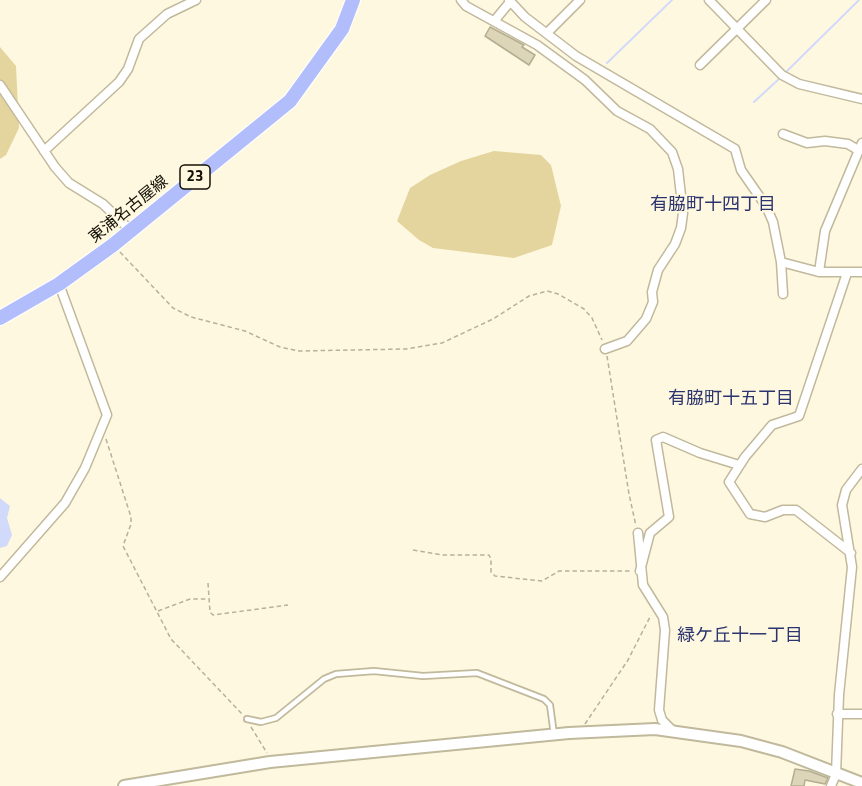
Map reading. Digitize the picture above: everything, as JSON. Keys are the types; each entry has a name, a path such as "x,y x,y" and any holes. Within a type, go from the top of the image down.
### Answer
{"main road":[{"name":"東浦名古屋線","path":"0,318 59,284 113,245 290,100 342,29 353,0"}],"street":[{"path":"44,151 119,82 128,69 140,39 167,14 196,0"},
{"path":"461,0 466,6 537,45 585,81 617,111 650,129 672,152 678,169 683,213 681,228 658,270 652,292 653,302 646,319 632,337 605,349"},
{"path":"547,33 580,0"},
{"path":"709,0 782,75 799,84 862,99"},
{"path":"700,65 766,0"},
{"path":"495,20 509,1 547,33 611,77 735,149 741,170 766,206 773,222 781,262 783,294"},
{"path":"0,85 44,151 69,183 103,204 130,230"},
{"path":"783,134 807,143 825,141 860,147 825,231 819,272"},
{"path":"781,262 819,272 862,272"},
{"path":"847,273 799,416 772,425 739,465 729,482 746,511 765,517 783,510 796,510 851,553"},
{"path":"0,577 65,503 102,432 107,415 104,400 59,284"},
{"path":"640,571 650,533 669,517 656,440 663,437 700,453 739,465"},
{"path":"831,786 836,774 837,714 849,600 851,553 842,505 850,483 862,469"},
{"path":"638,533 643,585 663,617 665,630 659,710 662,720 672,730"},
{"path":"837,714 862,714"},
{"path":"124,786 270,762 578,733 672,730 741,741 782,752 862,783"}],"lane":[{"path":"247,719 261,722 276,718 324,679 336,675 374,671 423,676 477,674 544,699 550,705 554,735"}],"path":[{"path":"113,245 173,308 191,317 245,331 280,347 299,351 406,349 442,342 494,319 529,296 547,291 558,294 584,309 597,327 605,349 610,365 629,494 638,533"},
{"path":"102,432 110,447 116,476 131,517 132,525 123,546 171,639 247,719 266,747 270,762"},
{"path":"413,550 443,555 489,555 491,572 495,576 542,581 559,570 640,571"},
{"path":"208,583 210,612 213,615 288,605"},
{"path":"157,612 190,599 208,599"},
{"path":"578,733 628,660 655,607"}],"shaded area":[{"path":"0,47 16,66 19,128 6,155 0,159"},
{"path":"494,151 541,155 551,165 561,206 552,245 514,258 433,248 419,240 397,221 410,188 430,175 461,161"}],"water":[{"path":"0,498 10,506 7,518 12,535 7,546 0,548"}],"building":[{"path":"490,27 524,45 522,47 535,55 529,65 485,36"},
{"path":"795,769 828,778 825,784 805,780 804,786 791,786"}],"waterway":[{"path":"607,63 672,0"},
{"path":"784,74 859,0"},
{"path":"754,102 780,78"}],"district":[{"name":"有脇町十四丁目","path":"713,206"},
{"name":"有脇町十五丁目","path":"731,400"},
{"name":"緑ケ丘十一丁目","path":"740,637"}]}
